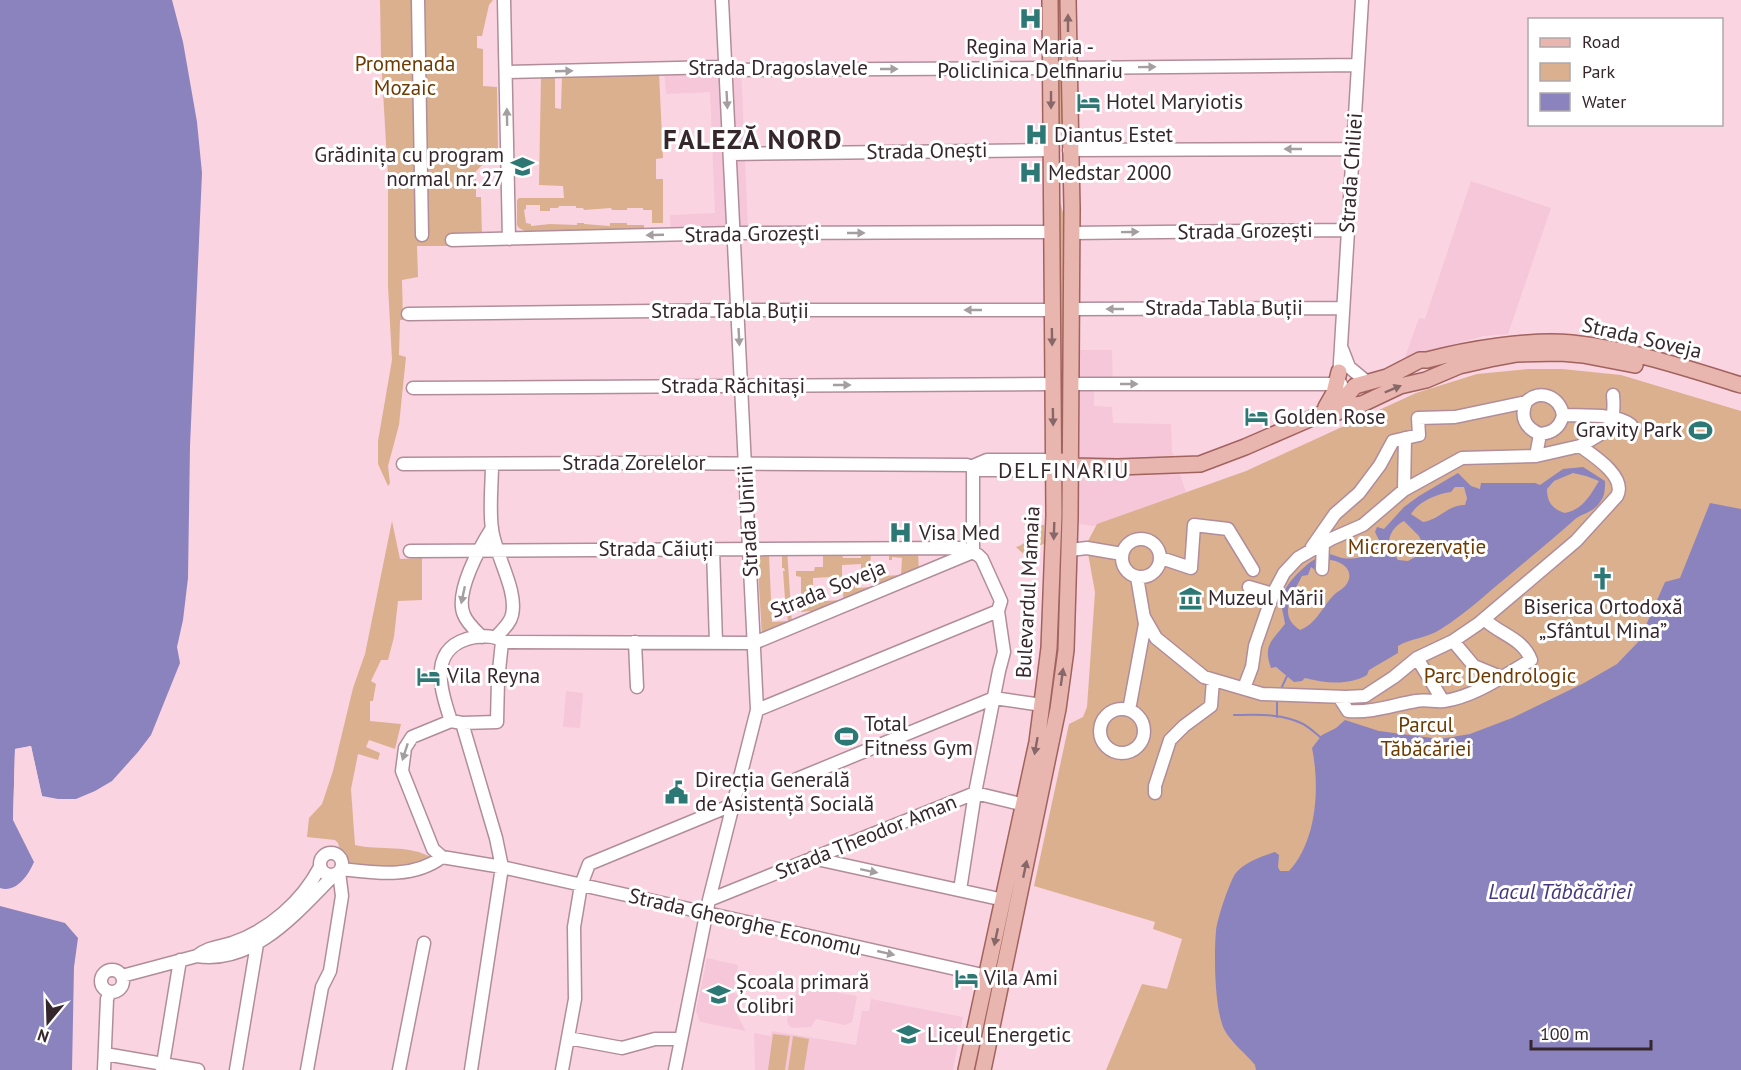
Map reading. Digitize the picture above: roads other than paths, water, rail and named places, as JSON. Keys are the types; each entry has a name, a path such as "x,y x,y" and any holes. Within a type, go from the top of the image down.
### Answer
{"main road":[{"name":"Bulevardul Mamaia","path":"966,1070 1025,805 1049,648 1054,515 1050,0"},
{"name":"Bulevardul Mamaia","path":"984,1070 1058,709 1066,650 1070,550 1072,208 1069,150 1068,0"},
{"path":"1051,144 1058,137 1065,141 1067,185 1072,208"},
{"name":"Strada Soveja","path":"1345,388 1392,375 1420,360 1501,346 1570,343 1611,349 1741,385"},
{"name":"Strada Soveja","path":"1345,388 1365,404 1400,386 1482,360 1517,354 1562,353 1636,365 1741,393"},
{"path":"1427,360 1433,371 1430,378"},
{"path":"1070,470 1200,464 1321,414 1345,388"},
{"path":"1054,466 1070,470 1171,475 1215,468 1236,461 1289,435 1345,388"}],"street":[{"path":"418,0 422,235"},
{"path":"504,0 509,239"},
{"name":"Strada Unirii","path":"675,1070 706,913 756,710 722,0"},
{"name":"Strada Chiliei","path":"1345,388 1341,345 1342,308 1362,0"},
{"path":"1068,68 1358,65"},
{"name":"Strada Dragoslavele","path":"506,72 719,67 726,70 1051,68"},
{"name":"Strada Onești","path":"730,154 1051,144"},
{"path":"1069,150 1352,149"},
{"name":"Strada Grozești","path":"1071,233 1347,230"},
{"name":"Strada Grozești","path":"452,240 734,233 1052,232"},
{"name":"Strada Tabla Buții","path":"1071,309 1342,308"},
{"name":"Strada Tabla Buții","path":"408,314 738,310 1052,310"},
{"name":"Strada Chiliei","path":"1341,345 1349,367 1367,382"},
{"name":"Strada Răchitași","path":"413,388 1053,384"},
{"path":"1070,384 1345,388"},
{"path":"1322,569 1319,548 1335,514 1359,493 1380,465 1393,441 1419,435 1418,418 1455,417 1526,402 1533,396 1546,395 1558,402 1563,415 1559,425 1554,430 1540,434 1533,431 1525,423 1523,410 1526,402"},
{"path":"1244,688 1252,668 1255,646 1273,594 1284,573 1298,558 1363,525 1404,490 1462,458 1536,456 1580,446 1609,427 1614,418 1613,395"},
{"path":"1563,415 1614,418 1626,420 1631,425"},
{"path":"1536,456 1540,434"},
{"path":"1404,490 1405,438"},
{"path":"1144,617 1156,639 1204,677 1262,694 1365,696 1417,658 1453,641 1484,619 1576,541 1619,492 1618,480 1604,464 1580,446"},
{"name":"Strada Zorelelor","path":"403,464 973,466 980,470 1047,470 1054,466"},
{"path":"320,867 324,873 398,874 430,866 442,857 433,849 422,822 402,771 402,757 412,737 456,722 497,722 499,640 512,615 513,599 496,550 492,528 492,464"},
{"path":"960,890 975,793 999,671 1005,652 998,610 1001,601 982,559 973,552 973,466"},
{"path":"1161,558 1191,568 1194,525 1228,529 1253,570"},
{"path":"482,637 464,616 461,605 464,588 479,550 492,528"},
{"path":"1140,538 1152,542 1160,552 1161,558 1158,569 1151,575 1137,577 1127,571 1122,554 1128,543 1140,538"},
{"name":"Strada Căiuți","path":"410,551 962,548 973,552"},
{"path":"1070,550 1087,548 1122,554"},
{"path":"713,549 716,643"},
{"name":"Strada Soveja","path":"753,643 973,552"},
{"path":"1129,710 1145,624 1137,577"},
{"path":"1249,587 1273,594"},
{"path":"756,710 998,610"},
{"path":"1339,697 1348,711 1363,712 1419,700 1443,701 1479,688 1531,660 1528,652 1514,639 1493,628 1484,619"},
{"path":"471,1070 502,867 496,838 456,722 442,693 440,668 446,652 456,643 482,637 499,640 753,643"},
{"path":"1453,641 1474,666 1479,688"},
{"path":"635,642 637,687"},
{"path":"1417,658 1443,701"},
{"path":"1474,666 1501,677"},
{"path":"1155,793 1155,786 1170,740 1184,726 1211,706 1213,680"},
{"path":"797,779 994,698 1042,705"},
{"name":"Strada Theodor Aman","path":"709,900 975,793 1025,805"},
{"path":"562,1070 575,999 574,927 581,885 589,864 732,805"},
{"path":"197,956 206,949 231,943 263,928 283,913 310,886 324,856 330,853 340,858 338,872 342,896 330,971 322,987 307,1070"},
{"name":"Strada Gheorghe Economu","path":"442,857 502,867 987,976"},
{"path":"812,858 1004,900"},
{"path":"122,976 197,956 209,958 257,944 290,918 338,872"},
{"path":"399,1070 424,943"},
{"path":"236,1070 257,944"},
{"path":"162,1067 180,960"},
{"path":"110,992 102,985 101,979 105,973 114,970 122,976"},
{"path":"110,992 122,986 122,976"},
{"path":"104,1070 107,999 110,992"},
{"path":"568,1038 621,1048 655,1039 681,1039"},
{"path":"105,1054 162,1067 198,1070"}],"water":[{"path":"0,0 172,0 183,42 197,122 202,173 190,446 188,578 177,647 180,663 151,735 112,781 95,791 76,799 42,796 31,746 15,749 13,820 34,862 21,882 6,889 0,888"},
{"path":"1583,467 1605,481 1604,495 1599,504 1577,518 1450,623 1436,632 1398,646 1398,653 1369,670 1367,675 1352,681 1328,682 1305,678 1294,682 1276,667 1271,668 1268,649 1285,624 1281,603 1284,591 1300,571 1315,559 1328,554 1342,558 1359,558 1369,554 1377,546 1379,540 1375,532 1377,527 1384,529 1404,507 1458,473 1471,486 1480,489 1481,483 1535,483 1540,485 1563,469","holes":["1573,473 1599,481 1581,505 1565,513 1554,507 1548,498 1547,489 1554,481","1455,487 1464,487 1467,498 1465,505 1454,507 1429,521 1423,522 1411,514 1414,509 1429,499 1451,492","1404,521 1419,536 1424,547 1417,556 1408,561 1398,560 1389,540 1396,526","1330,560 1343,565 1348,571 1349,580 1314,620 1300,630 1289,618 1288,611 1292,597 1302,576 1308,575 1311,567 1315,570 1329,563"]},
{"name":"Lacul Tăbăcăriei","path":"1710,503 1741,509 1741,1070 1256,1070 1255,1065 1235,1044 1221,1022 1216,982 1216,931 1235,874 1243,866 1275,852 1279,855 1280,871 1289,871 1306,845 1316,796 1312,748 1322,735 1345,720 1379,731 1440,739 1470,734 1512,718 1584,683 1617,664 1639,641 1665,582 1680,578"},
{"path":"0,906 65,923 78,938 74,967 72,1070 0,1070"}],"waterway":[{"path":"1281,689 1287,676"},
{"path":"1277,702 1277,717"},
{"path":"1234,715 1268,715 1293,720 1304,724 1320,737"}],"place":[{"name":"Regina Maria - Policlinica Delfinariu","path":"1030,19"},
{"name":"Hotel Maryiotis","path":"1088,102"},
{"name":"Diantus Estet","path":"1036,135"},
{"name":"Grădinița cu program normal nr. 27","path":"522,167"},
{"name":"Medstar 2000","path":"1030,173"},
{"name":"Golden Rose","path":"1256,417"},
{"name":"Gravity Park","path":"1700,430"},
{"name":"Visa Med","path":"901,533"},
{"name":"Biserica Ortodoxă „Sfântul Mina”","path":"1603,579"},
{"name":"Muzeul Mării","path":"1190,598"},
{"name":"Vila Reyna","path":"429,676"},
{"name":"Total Fitness Gym","path":"846,736"},
{"name":"Direcția Generală de Asistență Socială","path":"677,792"},
{"name":"Vila Ami","path":"966,978"},
{"name":"Școala primară Colibri","path":"718,994"},
{"name":"Liceul Energetic","path":"909,1035"}],"district":[{"name":"FALEZĂ NORD","path":"753,140"},
{"name":"DELFINARIU","path":"1064,470"}],"park label":[{"name":"Promenada Mozaic","path":"405,76"},
{"name":"Microrezervație","path":"1417,547"},
{"name":"Parc Dendrologic","path":"1500,676"},
{"name":"Parcul Tăbăcăriei","path":"1426,737"}]}
